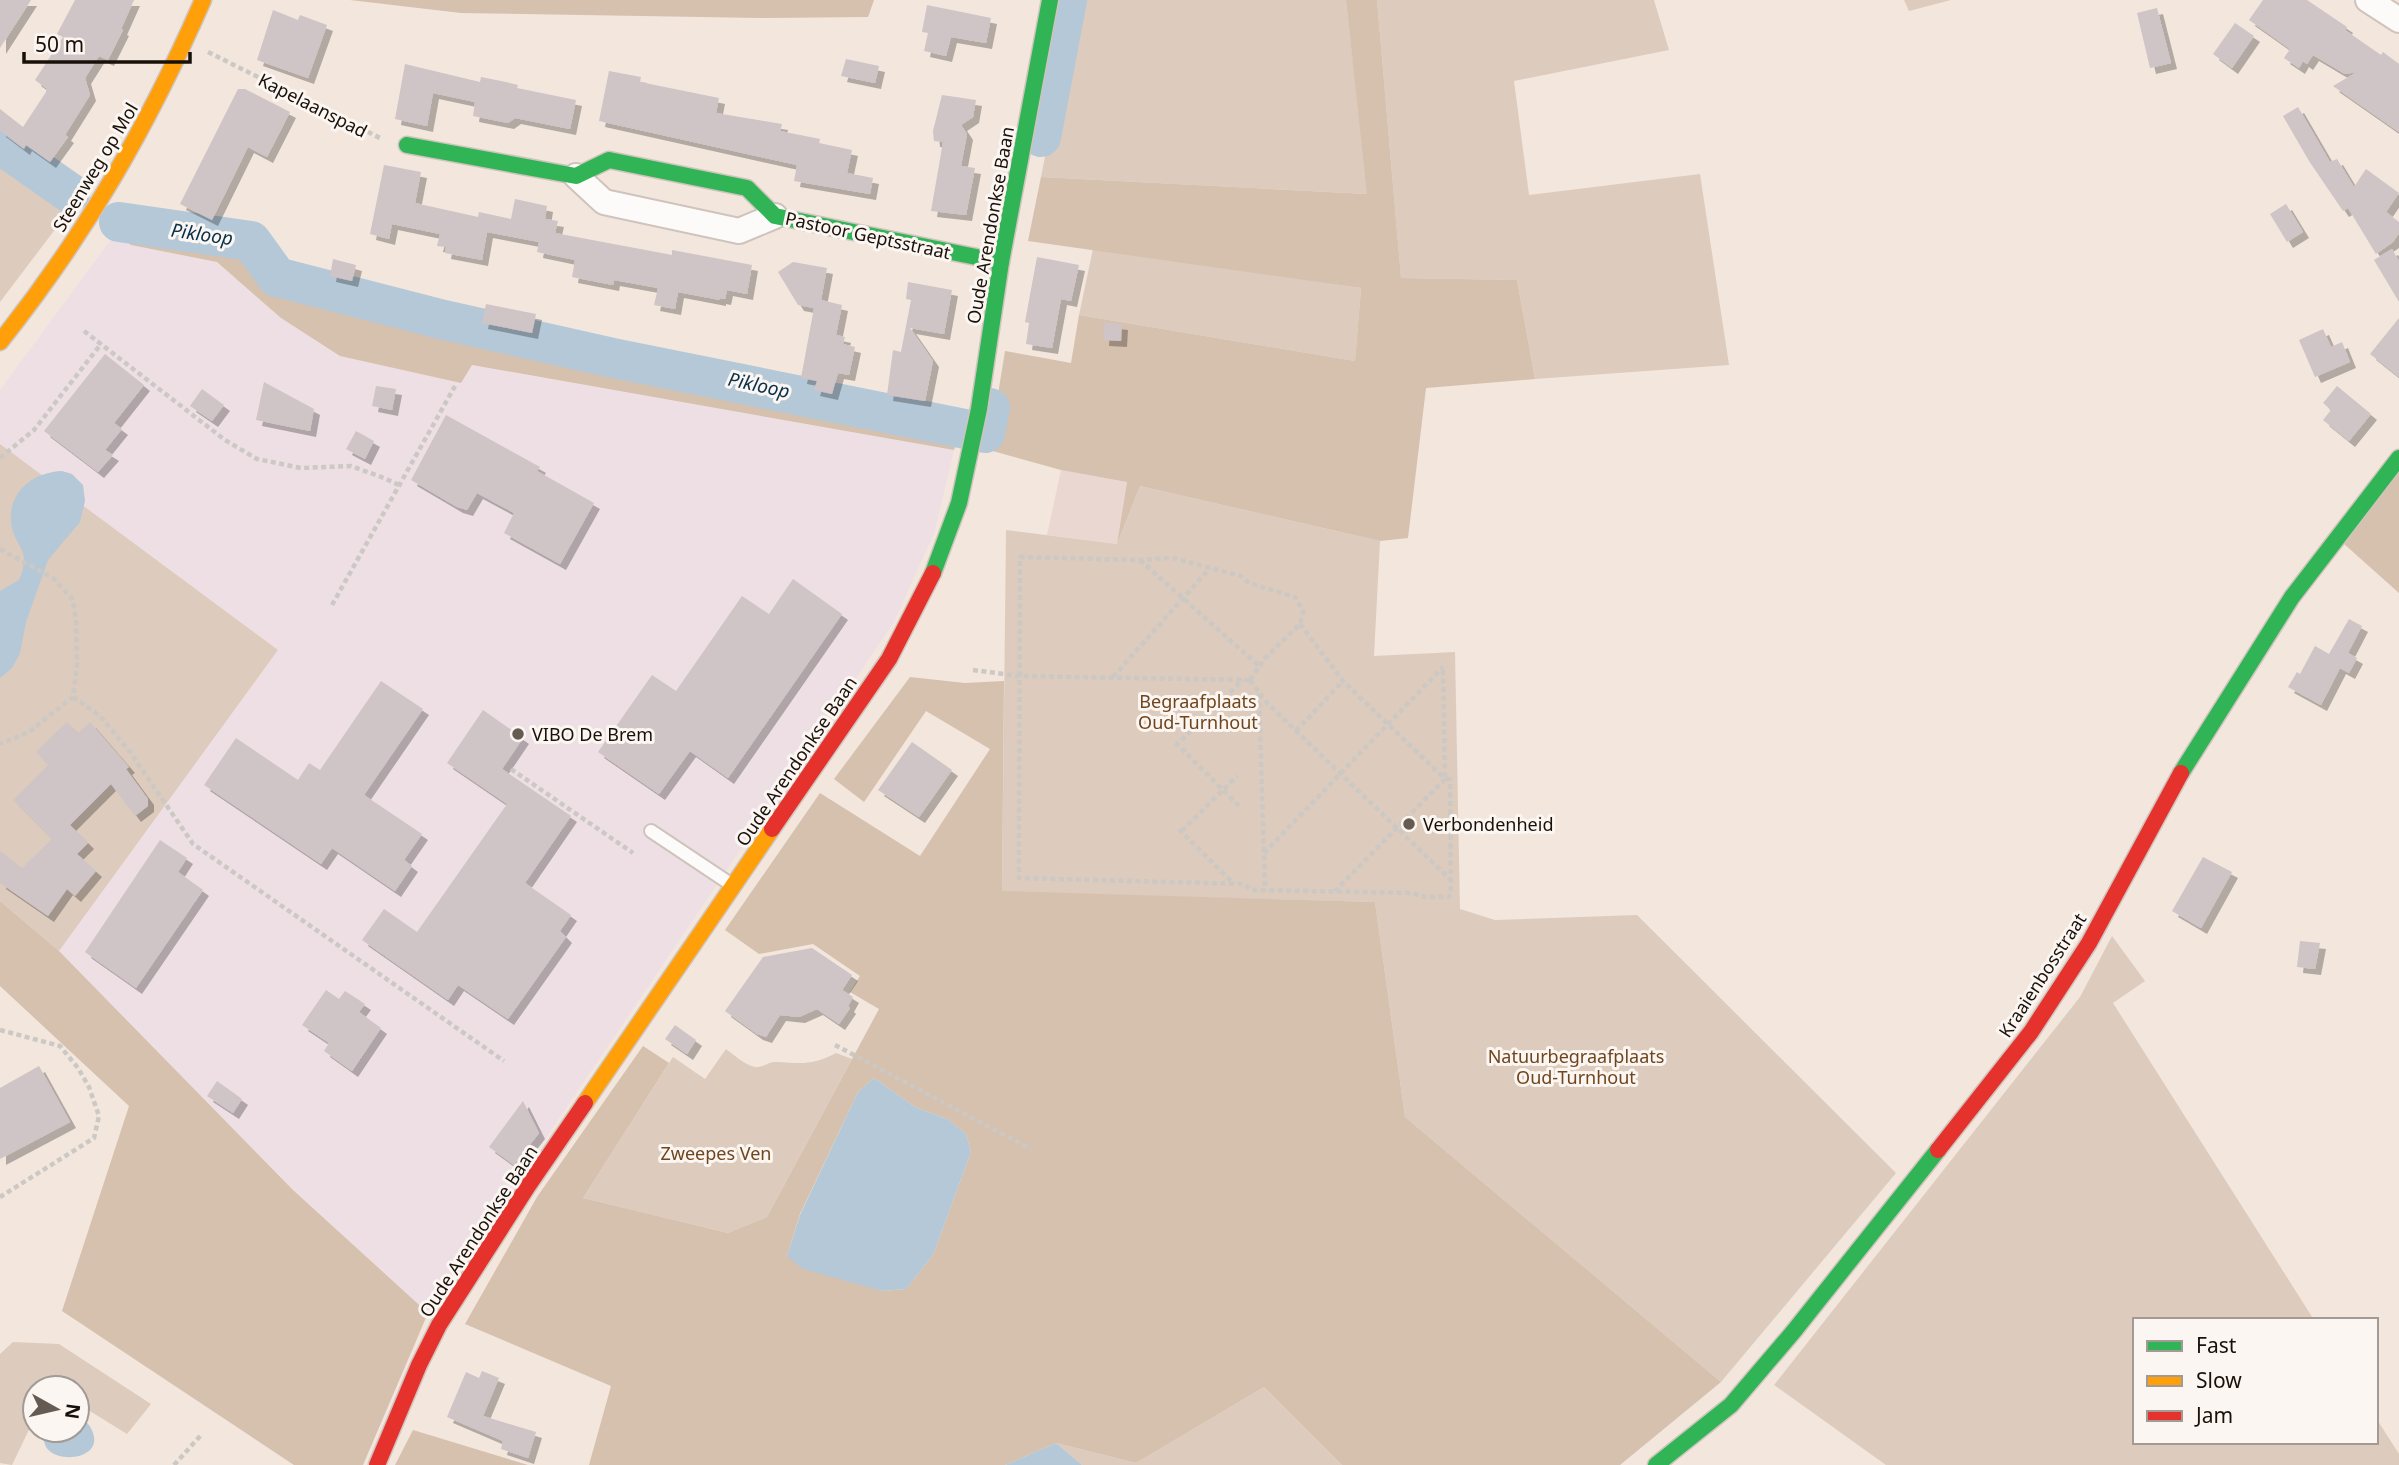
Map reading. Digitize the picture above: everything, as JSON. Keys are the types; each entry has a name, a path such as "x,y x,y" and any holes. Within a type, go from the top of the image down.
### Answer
{"street":[{"name":"Steenweg op Mol","path":"0,342 37,296 111,183 146,122 203,0"},
{"name":"Oude Arendonkse Baan","path":"377,1465 439,1325 528,1186 889,659 929,584 960,503 979,409 1002,262 1050,0"},
{"path":"2368,0 2399,20"},
{"path":"407,145 576,176"},
{"name":"Pastoor Geptsstraat","path":"775,216 739,231 604,202 576,176 609,160 735,185 747,188 775,216 1002,262"},
{"name":"Kraaienbosstraat","path":"1656,1465 1731,1405 1794,1331 2031,1032 2089,943 2191,754 2292,597 2399,458"}],"lane":[{"path":"651,831 733,886"}],"path":[{"name":"Kapelaanspad","path":"185,40 377,137 407,145"},
{"path":"84,331 225,440 257,459 301,468 352,466 399,485"},
{"path":"0,458 34,430 101,344"},
{"path":"332,606 455,386"},
{"path":"0,549 53,579 73,600 76,620 73,697 29,732 0,744"},
{"path":"1250,680 1259,666 1300,624 1303,611 1295,597 1249,583 1241,576 1173,558 1139,560 1020,557 1019,878 1244,884 1251,890 1412,893 1425,897 1449,897 1450,779 1445,779 1343,681 1300,624"},
{"path":"1139,560 1259,666"},
{"path":"1113,677 1210,568"},
{"path":"1264,853 1443,667 1445,779 1334,891"},
{"path":"973,670 1019,676 1250,680"},
{"path":"1239,806 1177,744 1243,680"},
{"path":"1250,680 1296,731 1451,879"},
{"path":"1296,731 1343,681"},
{"path":"1259,693 1265,890"},
{"path":"73,697 100,716 130,752 193,844 504,1061"},
{"path":"511,769 633,853"},
{"path":"1235,884 1180,830 1237,776"},
{"path":"0,1030 60,1046 89,1087 99,1116 93,1138 0,1197"},
{"path":"835,1045 1031,1149"},
{"path":"174,1465 202,1434"}],"shaded area":[{"path":"350,0 874,0 868,17 761,18 461,13"},
{"path":"1346,0 1377,0 1401,278 1517,280 1535,379 1426,388 1408,538 1380,541 1140,486 1117,544 1127,482 1061,470 989,450 1005,351 1071,363 1079,315 1355,361 1361,288 1028,241 1041,177 1367,194"},
{"path":"119,222 251,241 277,277 613,358 960,428 954,450 472,365 461,383 340,356 281,318 217,262 131,245 115,234"},
{"name":"VIBO De Brem","path":"115,234 131,245 217,262 281,318 340,356 461,383 471,365 954,450 935,531 894,622 428,1313 293,1190 59,951 278,650 0,444 0,390"},
{"path":"1061,470 1127,482 1117,544 1047,535"},
{"path":"2399,470 2399,593 2343,543"},
{"path":"910,677 965,683 1004,681 1002,891 1375,902 1405,1117 1721,1382 1620,1465 1342,1465 1264,1387 1136,1463 1056,1443 1005,1465 589,1465 611,1386 465,1324 537,1197 643,1046 669,1063 583,1198 728,1233 767,1217 879,1009 850,992 860,976 813,944 759,954 725,930 820,793 920,856 990,749 926,711 864,802 834,779","holes":["874,1078 915,1107 947,1119 966,1134 971,1152 933,1255 906,1289 882,1291 787,1256 800,1214 858,1092"]},
{"path":"0,901 59,951 293,1190 428,1313 363,1465 294,1465 62,1311 129,1106 0,986"},
{"path":"413,1430 528,1465 395,1465"}],"green space":[{"path":"1076,0 1346,0 1368,194 1041,177"},
{"path":"1377,0 1654,0 1669,50 1514,81 1529,195 1700,174 1729,365 1535,379 1517,280 1401,278"},
{"path":"1904,0 1951,0 1909,11"},
{"path":"0,148 75,203 0,302"},
{"path":"1093,249 1361,288 1355,361 1079,315"},
{"path":"0,444 278,650 59,951 0,901"},
{"path":"1140,486 1380,541 1374,656 1455,652 1460,909 1495,920 1637,915 1896,1173 1721,1382 1405,1117 1375,902 1002,892 1006,530 1117,544"},
{"path":"2112,936 2145,981 2113,1003 2313,1318 2133,1318 2133,1444 2378,1444 2378,1421 2399,1454 2399,1465 1886,1465 1774,1385 2080,997"},
{"name":"Zweepes Ven","path":"726,1049 755,1067 773,1062 813,1062 836,1053 852,1059 767,1217 728,1233 583,1198 673,1057 705,1079"},
{"path":"13,1342 59,1344 151,1404 127,1434 91,1412 91,1374 21,1374 22,1444 12,1465 0,1463 0,1354"},
{"path":"1264,1387 1342,1465 1082,1465 1056,1443 1136,1463"}],"water":[{"path":"51,472 72,474 83,485 85,501 80,522 48,560 26,622 20,653 12,668 0,678 0,591 19,580 24,561 12,528 12,505 31,481"},
{"path":"874,1078 915,1107 947,1119 966,1134 971,1152 933,1255 906,1289 882,1291 803,1269 787,1256 800,1215 858,1092"},
{"path":"92,1430 93,1446 87,1453 67,1457 48,1450 45,1444 91,1444"},
{"path":"1056,1443 1082,1465 1005,1465"}],"building":[{"path":"0,0 31,0 0,48"},
{"path":"75,0 134,0 108,60 99,56 85,78 90,95 65,135 68,137 50,162 26,145 24,149 0,131 0,109 23,127 46,92 46,88 35,80 63,37 57,34"},
{"path":"2263,0 2307,0 2347,27 2345,30 2399,64 2399,132 2333,86 2357,72 2345,74 2313,55 2307,64 2303,61 2299,68 2284,58 2290,49 2249,20"},
{"path":"927,5 991,18 986,43 951,37 946,56 924,51 928,33 922,32"},
{"path":"2157,8 2171,63 2150,68 2137,13"},
{"path":"273,10 298,20 300,15 327,25 308,78 257,60"},
{"path":"2235,23 2254,36 2232,68 2213,54"},
{"path":"846,59 879,66 875,83 841,76"},
{"path":"405,64 480,82 481,77 501,81 518,85 517,88 576,100 570,129 515,118 508,123 473,116 475,102 433,93 427,126 395,119"},
{"path":"609,71 641,77 640,82 719,98 716,113 782,124 780,131 820,139 819,143 852,150 847,173 873,178 870,194 794,181 797,165 599,121"},
{"path":"238,89 245,89 290,112 267,157 248,147 212,220 180,204"},
{"path":"942,95 976,100 973,117 961,125 967,134 961,166 975,168 966,215 931,211 943,142 934,141 933,131"},
{"path":"2298,107 2330,162 2337,159 2354,187 2366,169 2399,193 2386,212 2399,222 2399,233 2393,242 2376,254 2348,208 2343,211 2309,161 2283,116"},
{"path":"384,165 421,172 415,203 478,217 479,212 511,219 515,199 547,206 545,219 558,221 555,233 672,255 672,250 752,265 747,294 727,290 725,299 720,300 678,292 675,309 654,305 658,288 614,280 613,285 572,277 575,260 537,252 539,242 487,232 482,260 445,253 446,247 437,246 440,234 392,224 389,239 370,234"},
{"path":"2286,204 2303,232 2287,242 2270,214"},
{"path":"2392,249 2399,261 2399,302 2374,260"},
{"path":"1037,257 1079,265 1071,301 1061,299 1052,348 1026,344 1029,323 1025,322"},
{"path":"333,259 356,265 352,281 330,276"},
{"path":"793,262 827,268 821,300 842,305 836,335 845,337 843,344 855,347 849,375 838,373 832,394 814,390 817,381 801,378 814,308 798,305 778,272"},
{"path":"908,282 952,290 944,334 910,328 933,361 925,401 887,395 893,350 901,352 911,300 906,299"},
{"path":"486,304 536,314 532,333 482,323"},
{"path":"2399,318 2399,377 2370,354"},
{"path":"1104,322 1122,324 1121,341 1103,340"},
{"path":"2323,329 2331,347 2342,342 2350,362 2315,377 2299,340"},
{"path":"105,354 144,385 114,423 122,429 105,450 113,455 98,472 44,431"},
{"path":"264,382 314,409 310,431 256,420"},
{"path":"376,386 396,389 392,410 372,406"},
{"path":"2337,386 2371,414 2349,441 2323,420 2331,410 2323,403"},
{"path":"202,389 224,405 212,421 190,406"},
{"path":"446,415 540,467 537,471 594,503 560,564 504,533 514,513 477,493 467,510 457,507 411,480"},
{"path":"356,431 374,441 365,459 346,449"},
{"path":"793,579 842,614 728,778 690,751 659,794 598,752 652,675 676,691 742,596 769,614"},
{"path":"2349,619 2362,626 2348,653 2357,658 2349,673 2340,668 2321,705 2288,687 2297,672 2300,674 2315,646 2329,654"},
{"path":"381,681 423,709 364,795 422,834 404,860 412,866 395,891 332,848 321,864 204,785 236,738 298,780 309,763 320,770"},
{"path":"483,710 523,738 502,769 571,816 525,883 571,915 560,931 566,937 508,1019 458,985 448,1000 362,940 384,909 417,932 507,804 447,763"},
{"path":"67,722 78,733 90,722 129,767 126,769 148,799 148,806 135,816 111,784 70,825 88,843 77,854 96,871 75,896 67,889 48,916 0,883 0,851 22,868 52,839 13,800 48,765 36,752"},
{"path":"912,742 952,770 919,817 878,790"},
{"path":"160,840 187,858 178,872 203,890 136,988 85,952"},
{"path":"2203,857 2232,872 2201,928 2172,911"},
{"path":"2300,941 2320,943 2315,969 2297,967"},
{"path":"812,948 852,975 842,990 853,997 848,1006 850,1008 839,1024 817,1009 799,1017 780,1015 766,1037 757,1034 725,1011 763,957"},
{"path":"326,990 339,999 345,991 365,1004 359,1012 381,1028 352,1071 324,1051 329,1043 302,1025"},
{"path":"675,1025 696,1040 687,1054 665,1039"},
{"path":"39,1066 70,1122 0,1159 0,1088"},
{"path":"217,1081 242,1099 233,1113 207,1096"},
{"path":"523,1101 539,1133 514,1165 489,1147"},
{"path":"482,1371 499,1378 483,1416 536,1432 528,1458 501,1449 503,1441 447,1417 466,1372 479,1378"}],"waterway":[{"name":"Pikloop","path":"1041,137 1067,0"},
{"name":"Pikloop","path":"0,144 70,193"},
{"name":"Pikloop","path":"119,222 251,241 277,277 444,320 613,358 985,433 990,408"}],"traffic: fast":[{"path":"933,573 959,503 979,409 1001,262 1050,0"},
{"path":"407,145 576,176 609,160 747,188 775,216 1001,262"},
{"path":"2181,773 2292,597 2399,458"},
{"path":"1656,1465 1731,1405 1794,1331 1938,1150"}],"traffic: slow":[{"path":"0,342 60,261 113,178 160,91 203,0"},
{"path":"585,1103 772,829"}],"traffic: jam":[{"path":"772,829 889,659 933,573"},
{"path":"1938,1150 2031,1032 2089,943 2181,773"},
{"path":"377,1465 439,1325 585,1103"}],"place":[{"name":"VIBO De Brem","path":"518,734"},
{"name":"Verbondenheid","path":"1409,824"}],"park label":[{"name":"Begraafplaats Oud-Turnhout","path":"1198,711"},
{"name":"Natuurbegraafplaats Oud-Turnhout","path":"1576,1066"}]}
